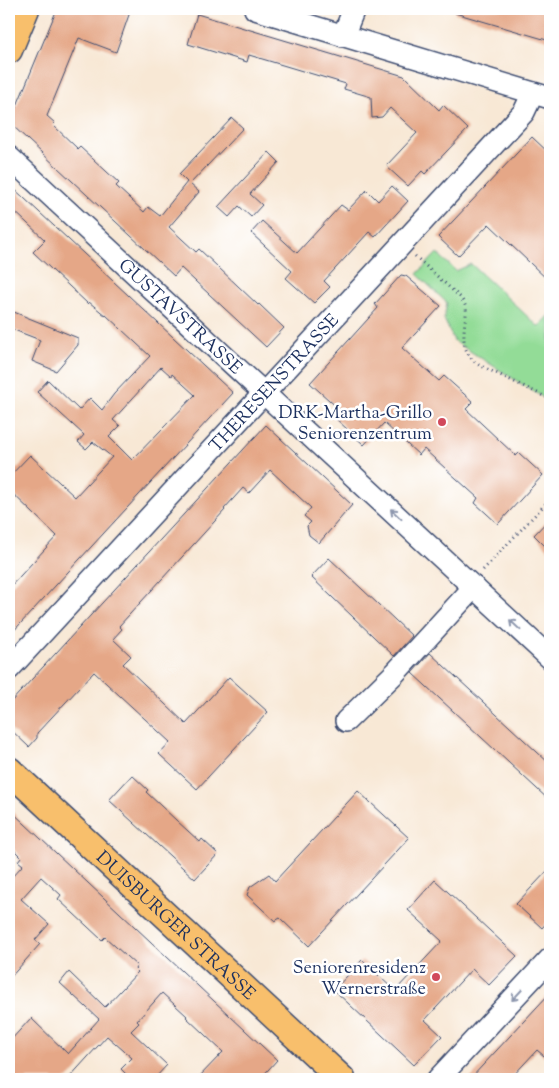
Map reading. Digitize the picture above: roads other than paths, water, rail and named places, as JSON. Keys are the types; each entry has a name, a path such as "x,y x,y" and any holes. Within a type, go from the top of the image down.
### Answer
{"main road":[{"path":"9,50 26,9"},
{"name":"DUISBURGER STRASSE","path":"9,770 342,1079"}],"street":[{"path":"255,9 542,95"},
{"path":"343,36 354,9"},
{"name":"THERESENSTRASSE","path":"9,670 524,112 542,95"},
{"name":"GUSTAVSTRASSE","path":"9,157 550,658"},
{"path":"346,721 395,673 472,584"},
{"path":"438,1079 550,959"}],"place":[{"name":"DRK-Martha-Grillo Seniorenzentrum","path":"442,422"},
{"name":"Seniorenresidenz Wernerstraße","path":"436,977"}]}
